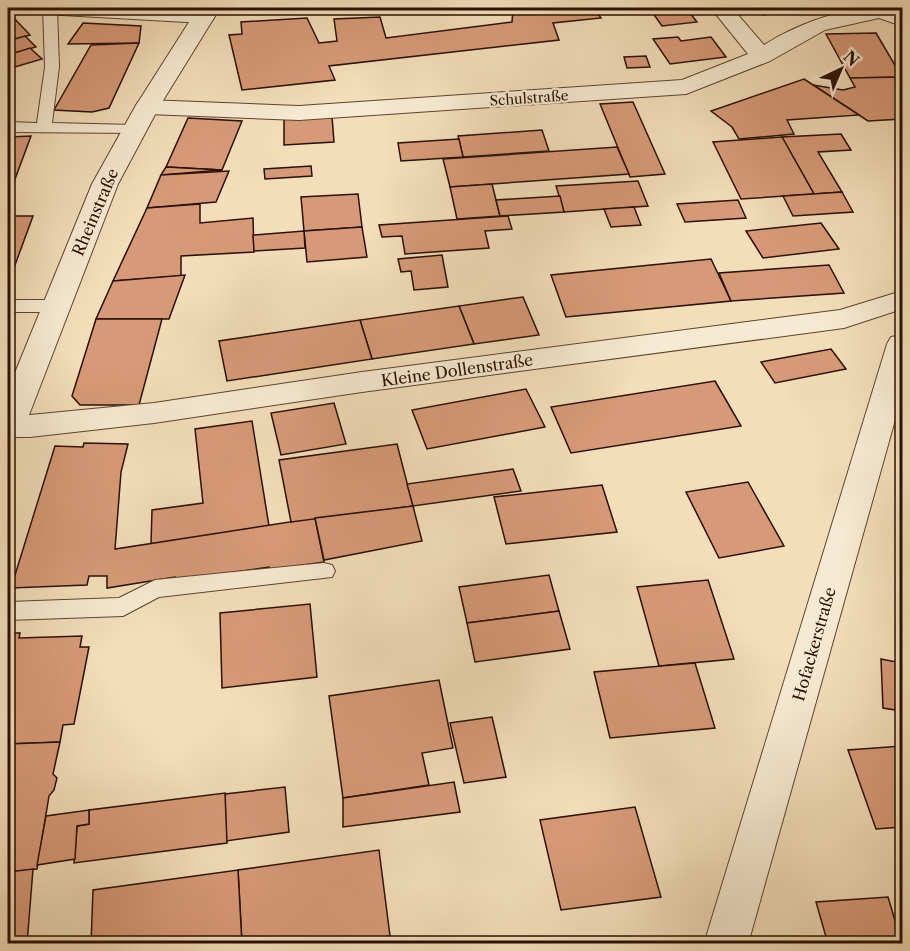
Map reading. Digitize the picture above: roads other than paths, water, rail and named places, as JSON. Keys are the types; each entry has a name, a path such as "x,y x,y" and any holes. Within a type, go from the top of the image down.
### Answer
{"street":[{"path":"44,8 207,12"},
{"path":"721,8 762,56"},
{"name":"Schulstraße","path":"141,118 299,113 686,87 762,56 782,43 818,26 866,12 879,11 899,17"},
{"name":"Rheinstraße","path":"8,427 105,184 141,118 207,12"},
{"name":"Kleine Dollenstraße","path":"8,427 154,413 362,382 844,319 903,300"},
{"path":"844,319 903,343"},
{"name":"Hofackerstraße","path":"726,944 903,343"}],"lane":[{"path":"44,127 52,67 50,8"},
{"path":"8,127 44,127 141,118"},
{"path":"8,306 56,306"},
{"path":"8,611 123,607 155,589 324,571"}]}
